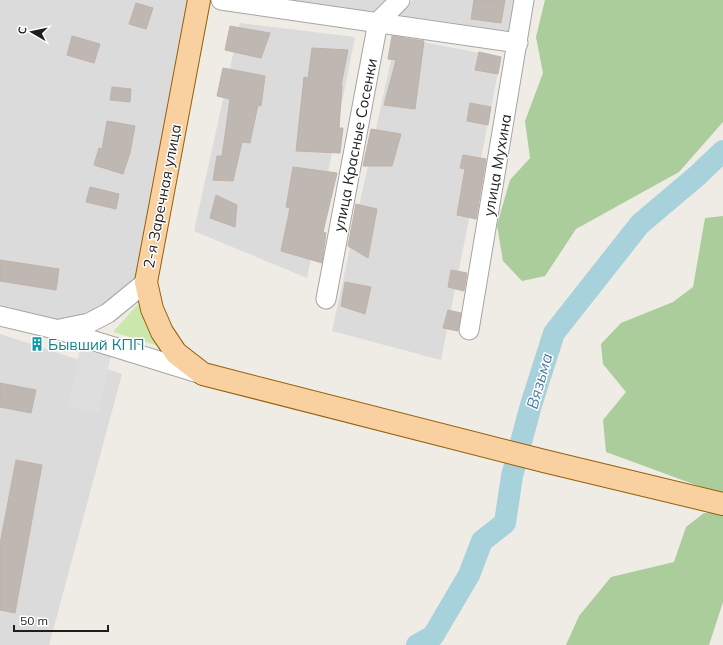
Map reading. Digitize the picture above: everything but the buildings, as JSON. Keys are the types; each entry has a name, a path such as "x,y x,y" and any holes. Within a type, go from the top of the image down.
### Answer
{"main road":[{"name":"2-я Заречная улица","path":"199,0 146,282 152,308 162,332 176,353 203,374"},
{"path":"203,374 496,449 723,504"}],"street":[{"path":"221,0 518,43"},
{"path":"378,22 400,0"},
{"name":"улица Мухина","path":"469,330 524,0"},
{"name":"улица Красные Сосенки","path":"326,299 378,22"},
{"path":"59,330 89,323 108,313 146,282"},
{"path":"0,316 59,330 203,374"}],"shaded area":[{"path":"0,0 188,0 137,278 101,315 68,323 0,305"},
{"path":"214,0 385,0 374,11 213,3"},
{"path":"413,0 514,0 509,31 399,15"},
{"path":"240,23 355,37 307,278 194,231"},
{"path":"396,37 501,57 441,360 332,331"},
{"path":"0,334 122,374 49,645 0,645"},
{"path":"80,348 111,354 99,413 68,407"}],"green space":[{"path":"545,0 723,0 723,122 679,172 576,229 545,276 522,281 503,261 497,225 510,180 530,158 525,121 543,73 536,37"},
{"path":"723,216 723,495 606,452 603,420 626,392 603,364 601,344 621,323 673,302 693,287 705,218"},
{"path":"138,304 162,347 113,332"},
{"path":"704,513 723,513 723,602 709,645 566,645 579,616 611,577 674,562 686,527"}],"waterway":[{"name":"Вязьма","path":"417,645 433,636 469,575 482,541 505,523 512,476 531,405 554,333 640,224 698,175 723,151"}],"place":[{"name":"Бывший КПП","path":"37,344"}]}
